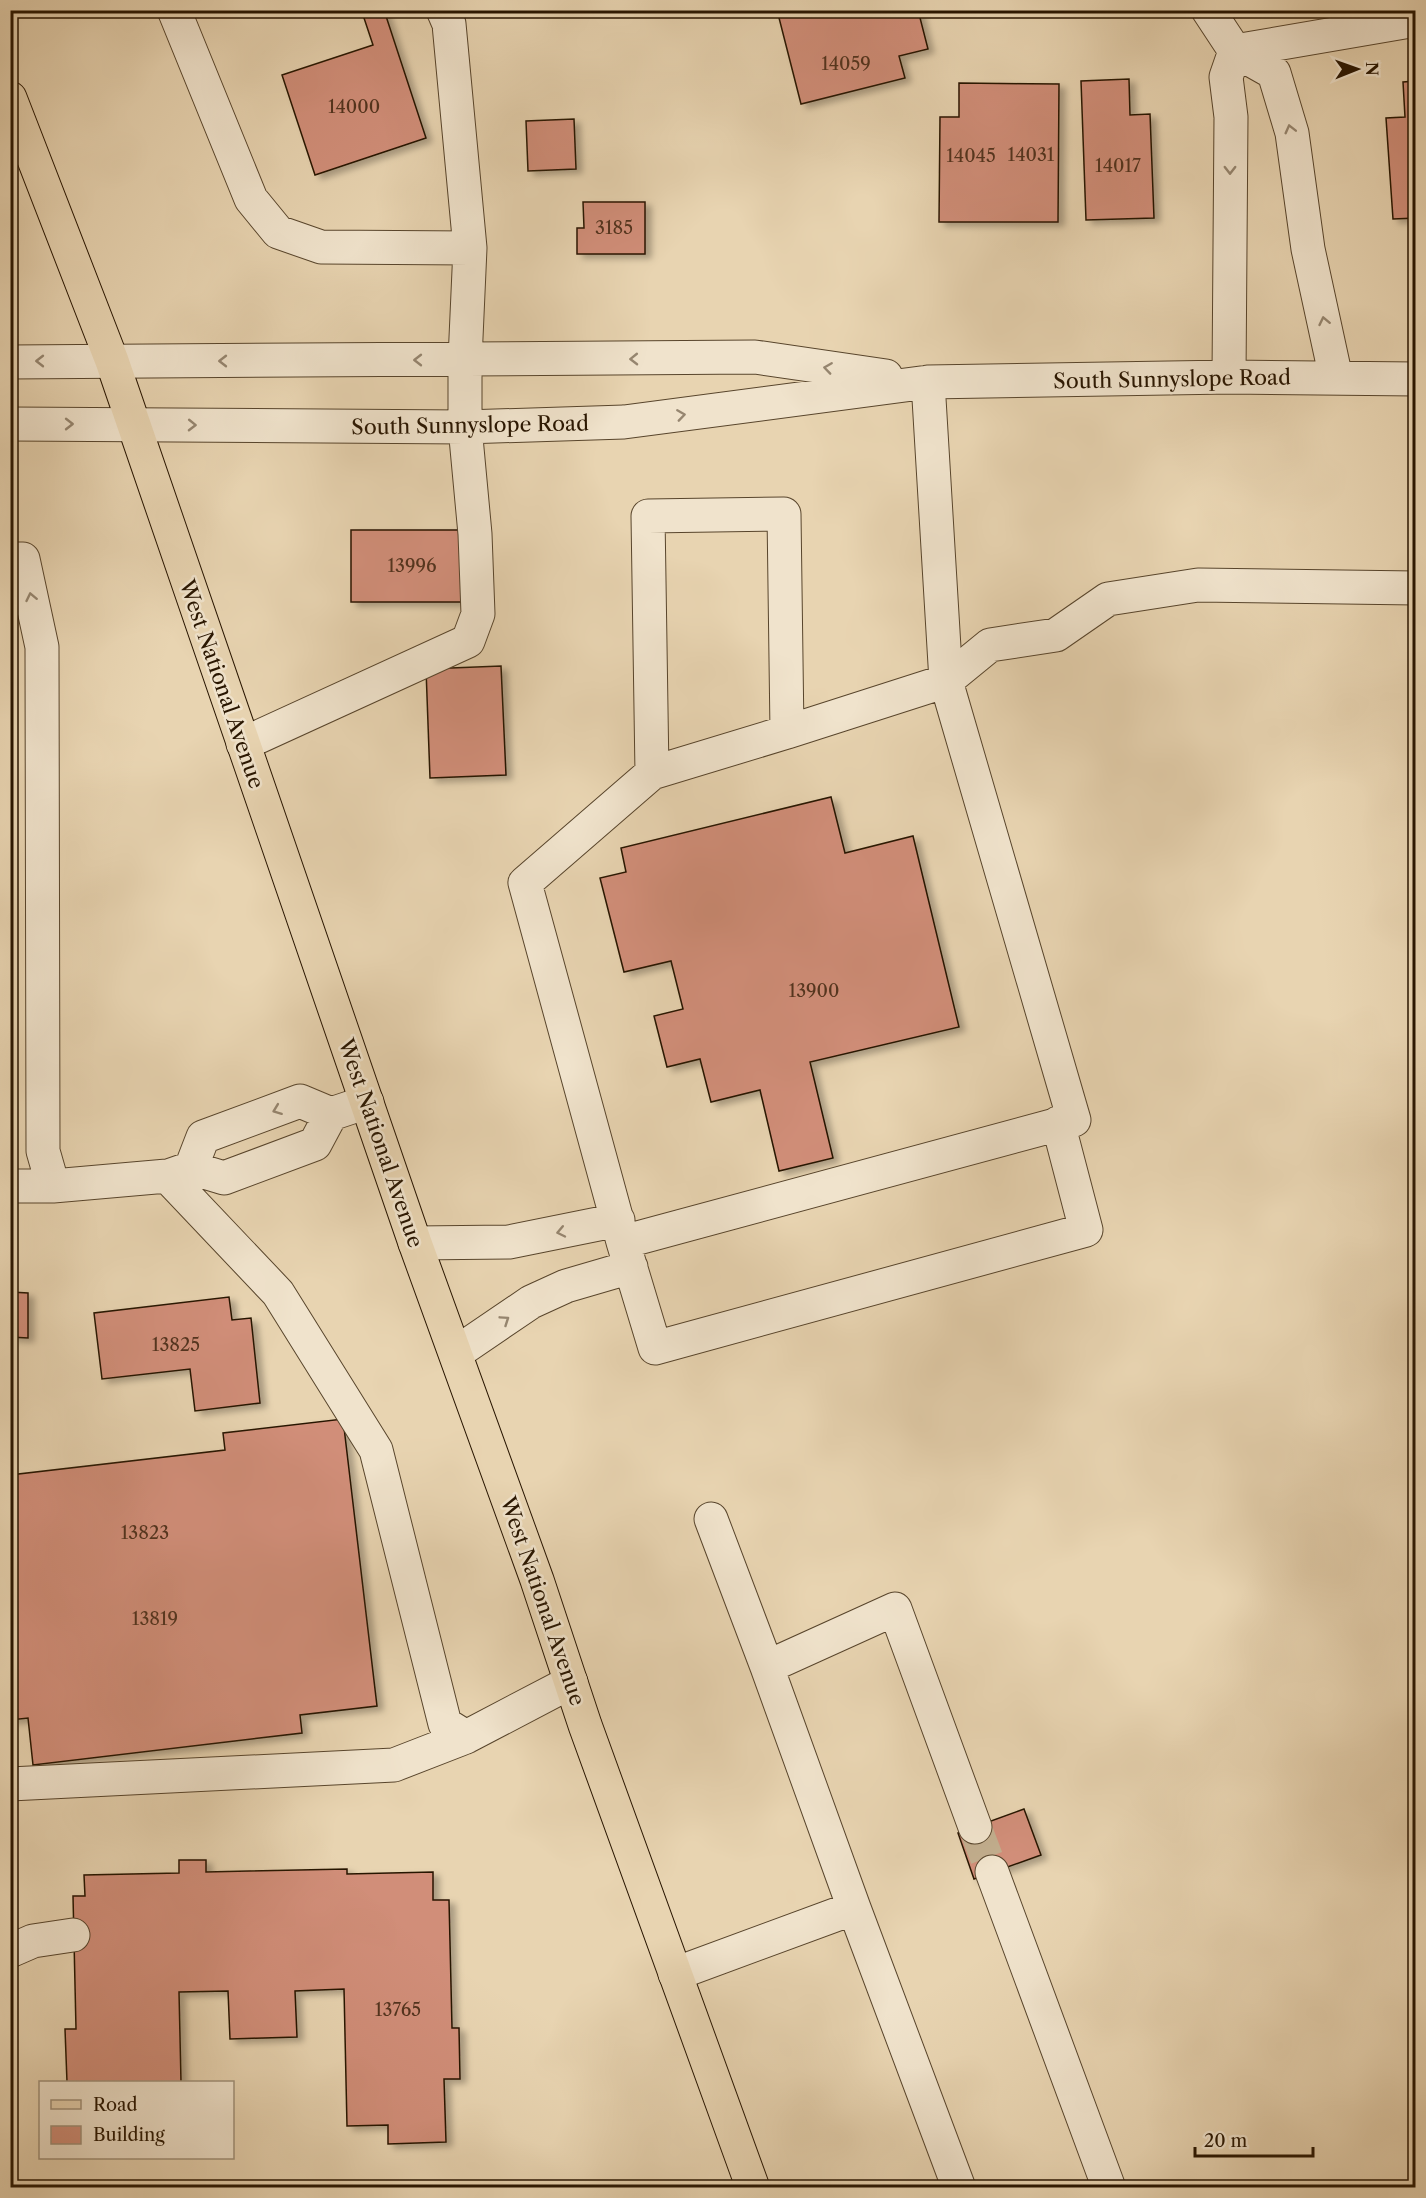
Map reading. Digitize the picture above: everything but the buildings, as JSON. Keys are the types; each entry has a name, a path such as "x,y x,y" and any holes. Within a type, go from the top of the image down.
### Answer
{"main road":[{"name":"West National Avenue","path":"10,98 112,361 415,1243 753,2187"}],"street":[{"path":"174,10 251,199 278,232 321,247 470,248"},
{"path":"243,744 468,641 478,614 475,534 465,427 465,360 470,248 449,24 443,10"},
{"path":"1208,10 1235,51 1274,74 1292,134 1308,249 1336,378"},
{"path":"1235,51 1416,20"},
{"path":"1229,377 1231,117 1226,77 1235,51"},
{"name":"South Sunnyslope Road","path":"10,362 755,357 928,382"},
{"name":"South Sunnyslope Road","path":"10,424 465,427 624,422 928,382 1229,377 1416,379"},
{"path":"415,1243 624,1243 1074,1120 946,681 928,382"},
{"path":"652,773 648,516 784,514 788,732"},
{"path":"10,559 23,559 42,647 43,1151 53,1186"},
{"path":"1058,1123 1086,1230 655,1348 525,883 652,773 946,681 990,645 1056,635 1108,599 1198,585 1416,588"},
{"path":"179,1172 203,1137 300,1101 331,1114 367,1102"},
{"path":"10,1186 53,1186 179,1172 224,1178 315,1144 331,1114"},
{"path":"179,1172 278,1293 376,1450 445,1724 466,1737"},
{"path":"456,1353 531,1302 566,1286 624,1243"},
{"path":"711,1519 959,2187"},
{"path":"767,1668 895,1609 975,1827"},
{"path":"10,1784 394,1765 466,1737 571,1682"},
{"path":"992,1872 1109,2187"},
{"path":"675,1974 854,1908"},
{"path":"10,1951 33,1941 73,1935"}],"tunnel":[{"path":"975,1827 992,1872"}]}
